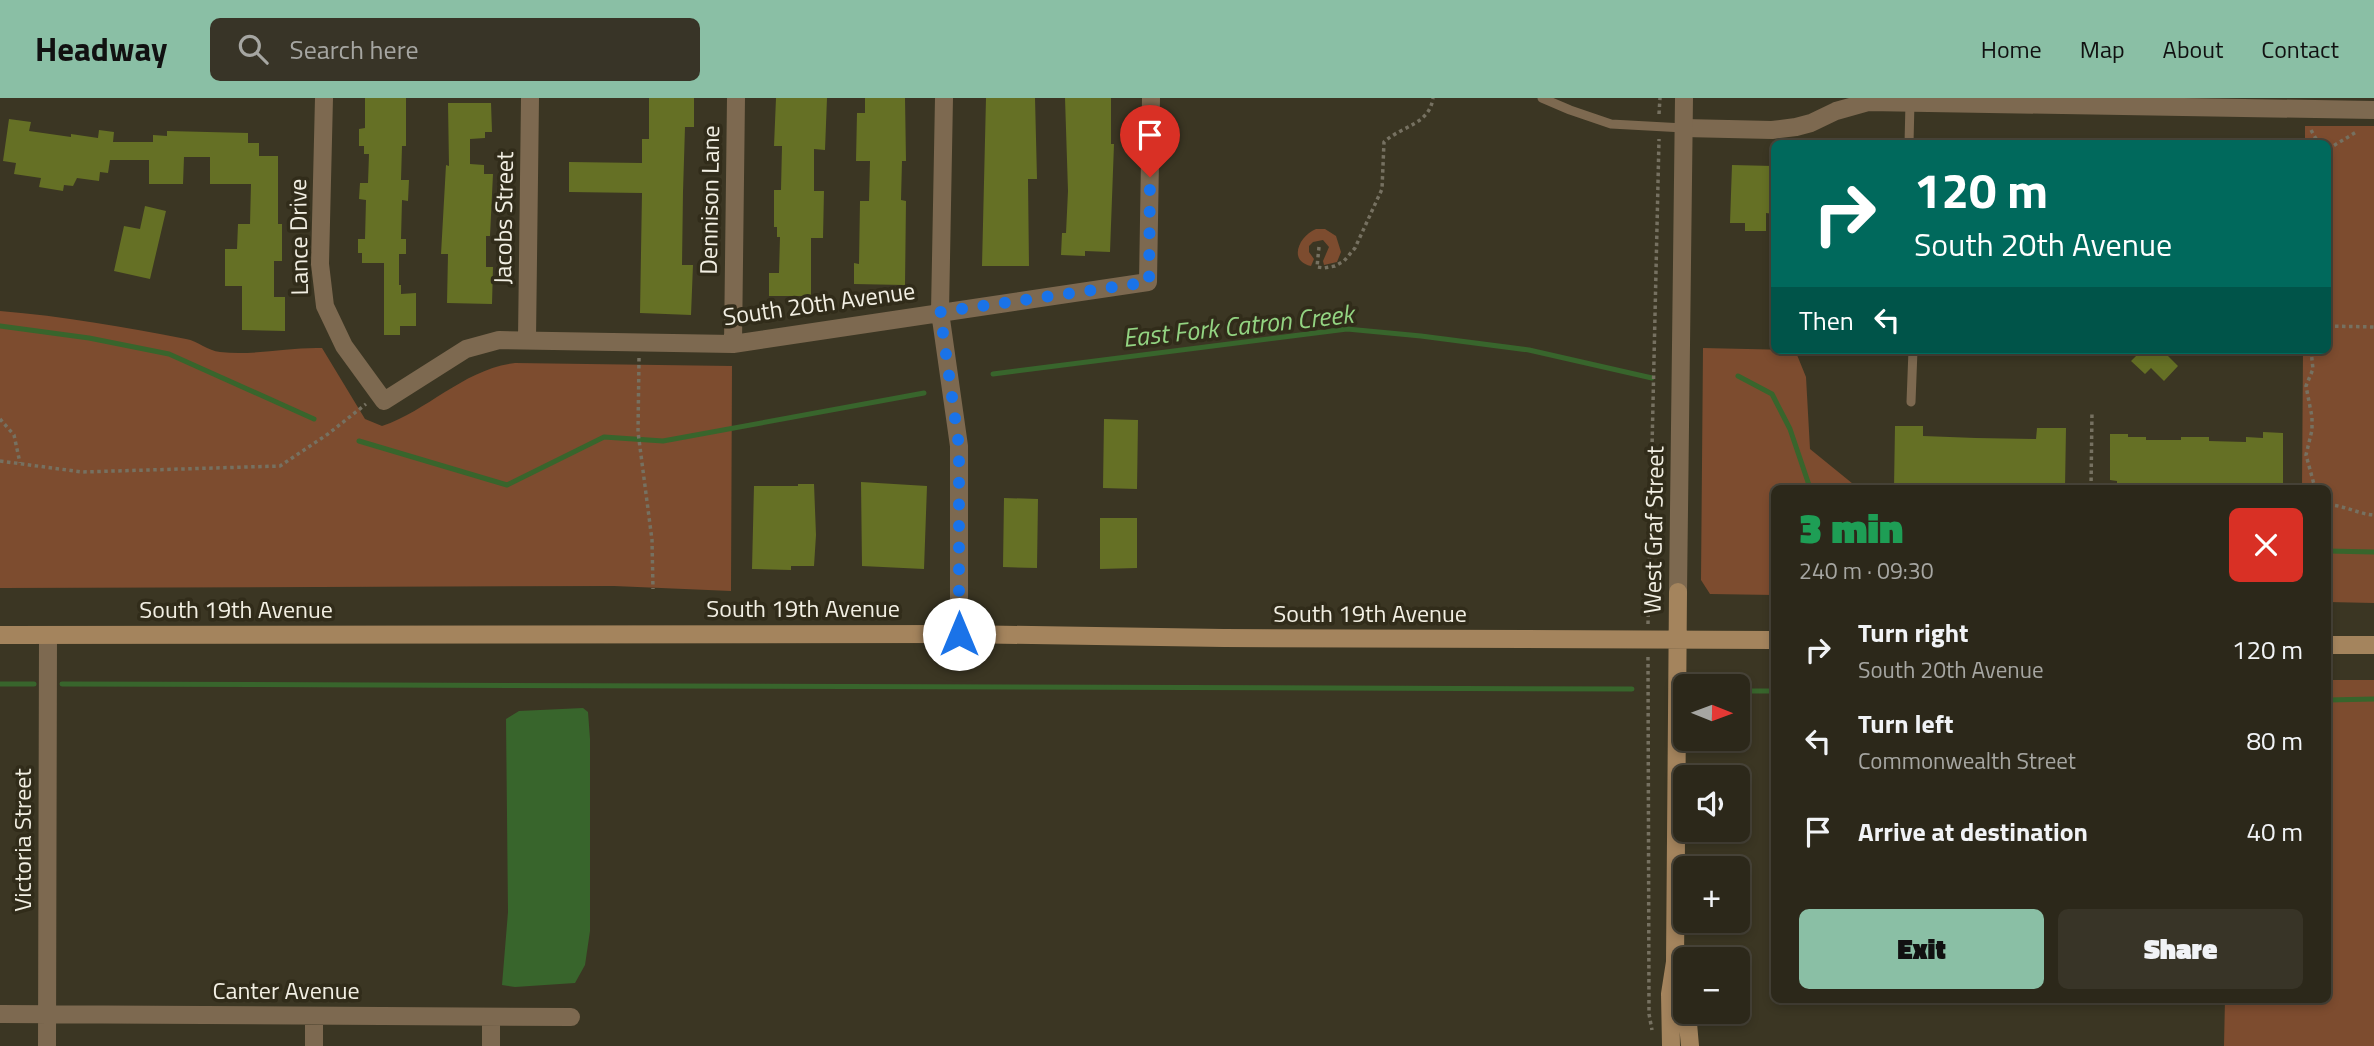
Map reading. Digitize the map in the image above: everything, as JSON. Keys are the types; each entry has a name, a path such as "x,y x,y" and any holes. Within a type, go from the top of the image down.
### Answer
{"main road":[{"name":"West Graf Street","path":"1675,947 1678,592"},
{"name":"South 19th Avenue","path":"0,635 959,634 1771,640"},
{"path":"2331,645 2374,645"},
{"name":"West Graf Street","path":"1671,1046 1670,994 1673,975"},
{"path":"1688,1024 1690,1046"}],"street":[{"name":"Lance Drive","path":"324,98 320,264 325,306 344,346 381,398"},
{"name":"Jacobs Street","path":"527,339 530,98"},
{"name":"Dennison Lane","path":"733,344 736,98"},
{"path":"944,98 940,312 959,446 959,634"},
{"name":"South 20th Avenue","path":"381,398 466,349 499,340 733,344 1149,282 1151,98"},
{"name":"West Graf Street","path":"1678,592 1684,98"},
{"path":"1684,128 1772,130 1811,123 1836,111 1868,102 2374,110"},
{"name":"Victoria Street","path":"47,1046 48,635"},
{"name":"Canter Avenue","path":"0,1014 571,1017"},
{"path":"314,1016 314,1046"},
{"path":"491,1017 491,1046"}],"lane":[{"path":"1542,98 1611,124 1684,128"},
{"path":"1909,140 1910,102"},
{"path":"1911,401 1913,354"}],"path":[{"path":"1319,247 1317,267 1324,268 1344,261 1355,248 1382,190 1384,142 1425,118 1431,110 1433,98"},
{"path":"1648,602 1660,98"},
{"path":"2311,130 2317,140"},
{"path":"2331,147 2358,131"},
{"path":"2331,326 2374,327"},
{"path":"639,342 638,432 653,540 653,589"},
{"path":"2311,354 2313,369 2306,386 2312,430 2306,454 2314,485"},
{"path":"0,461 82,472 280,466 381,398"},
{"path":"2091,485 2092,411"},
{"path":"0,419 14,435 20,464"},
{"path":"2331,506 2374,515"},
{"path":"1648,676 1649,1014 1652,1041"}],"shaded area":[{"path":"2305,126 2374,126 2374,603 2331,602 2331,485 2302,485 2303,354 2331,354 2331,140 2305,140"},
{"path":"1316,229 1325,229 1336,236 1341,252 1337,262 1324,265 1329,247 1323,240 1313,242 1309,246 1309,252 1314,259 1311,266 1299,259 1298,248 1301,242"},
{"path":"0,311 117,326 190,340 220,352 322,348 365,419 382,426 479,373 515,363 732,366 731,591 614,586 0,588"},
{"path":"1703,348 1771,349 1771,354 1797,354 1806,377 1810,449 1854,485 1771,485 1771,595 1710,594 1701,580"},
{"path":"2331,680 2374,680 2374,1046 2224,1046 2225,1003 2331,1003"},
{"path":"583,708 588,712 590,739 590,931 585,965 575,983 515,987 502,985 508,912 506,719 519,711"}],"building":[{"path":"365,98 406,98 406,146 402,146 401,180 409,180 408,201 402,200 401,239 406,239 406,254 399,254 399,285 401,294 416,293 416,326 400,326 400,335 384,335 384,263 362,263 362,253 358,253 358,239 365,239 366,200 359,199 360,183 368,183 369,154 364,154 364,146 359,146 359,129 365,128"},
{"path":"649,98 694,98 694,127 685,127 683,192 682,265 693,265 691,315 640,313 642,193 569,192 569,162 642,163 642,139 649,139"},
{"path":"776,98 827,98 825,150 814,149 814,191 824,191 823,238 811,238 811,296 769,296 769,273 779,273 780,237 777,237 777,227 774,227 774,190 781,190 782,146 774,146"},
{"path":"865,98 905,98 906,161 902,161 901,200 906,201 905,285 854,284 854,263 859,264 860,201 869,201 870,161 856,161 857,113 865,113"},
{"path":"986,98 1035,98 1037,179 1028,179 1029,266 982,266"},
{"path":"1065,98 1111,98 1111,144 1114,144 1110,252 1085,251 1085,256 1061,255 1062,233 1066,233 1068,191"},
{"path":"448,103 491,103 492,132 485,132 485,138 470,139 470,164 484,165 484,174 493,174 490,236 486,236 486,267 493,267 492,304 447,303 448,254 441,254 446,165 449,166"},
{"path":"9,119 31,122 29,131 71,137 71,134 98,138 99,130 114,132 113,142 153,142 153,135 167,136 167,131 248,133 248,143 259,143 259,156 278,156 278,224 282,224 282,261 274,261 274,297 285,297 285,331 242,330 242,286 225,286 225,249 237,249 238,224 250,224 251,184 210,184 210,157 184,157 183,184 149,184 149,160 110,160 108,173 100,172 99,181 77,178 73,186 64,185 63,191 39,187 41,178 14,174 16,163 3,161"},
{"path":"1732,165 1771,166 1771,214 1766,213 1766,231 1745,231 1745,223 1730,223"},
{"path":"145,206 166,211 150,279 114,271 124,226 140,229"},
{"path":"2138,354 2166,354 2178,366 2164,381 2151,368 2145,374 2131,361"},
{"path":"1104,419 1138,420 1137,489 1103,488"},
{"path":"1895,426 1923,426 1923,436 2036,439 2037,428 2066,428 2065,485 1894,485"},
{"path":"2263,432 2283,433 2283,483 2117,485 2117,481 2110,480 2110,434 2146,437 2146,440 2209,437 2209,441 2246,442 2246,437 2263,438"},
{"path":"861,482 927,486 924,569 862,566"},
{"path":"814,484 814,566 791,566 791,570 752,569 754,486"},
{"path":"1004,498 1038,499 1037,568 1003,567"},
{"path":"1100,518 1137,518 1137,568 1100,569"}],"waterway":[{"name":"East Fork Catron Creek","path":"0,326 89,338 169,354 314,419"},
{"name":"East Fork Catron Creek","path":"993,374 1347,329 1529,350 1652,378"},
{"name":"East Fork Catron Creek","path":"1738,376 1772,394 1790,429 1809,485"},
{"name":"East Fork Catron Creek","path":"359,441 507,485 604,437 663,441 924,393"},
{"name":"East Fork Catron Creek","path":"2331,551 2374,552"},
{"path":"0,684 34,684"},
{"path":"62,684 1632,689"},
{"path":"1750,691 1771,691"},
{"path":"2331,700 2374,699"}],"route":[{"path":"959,634 959,446 940,312 1149,282 1150,177"}]}
